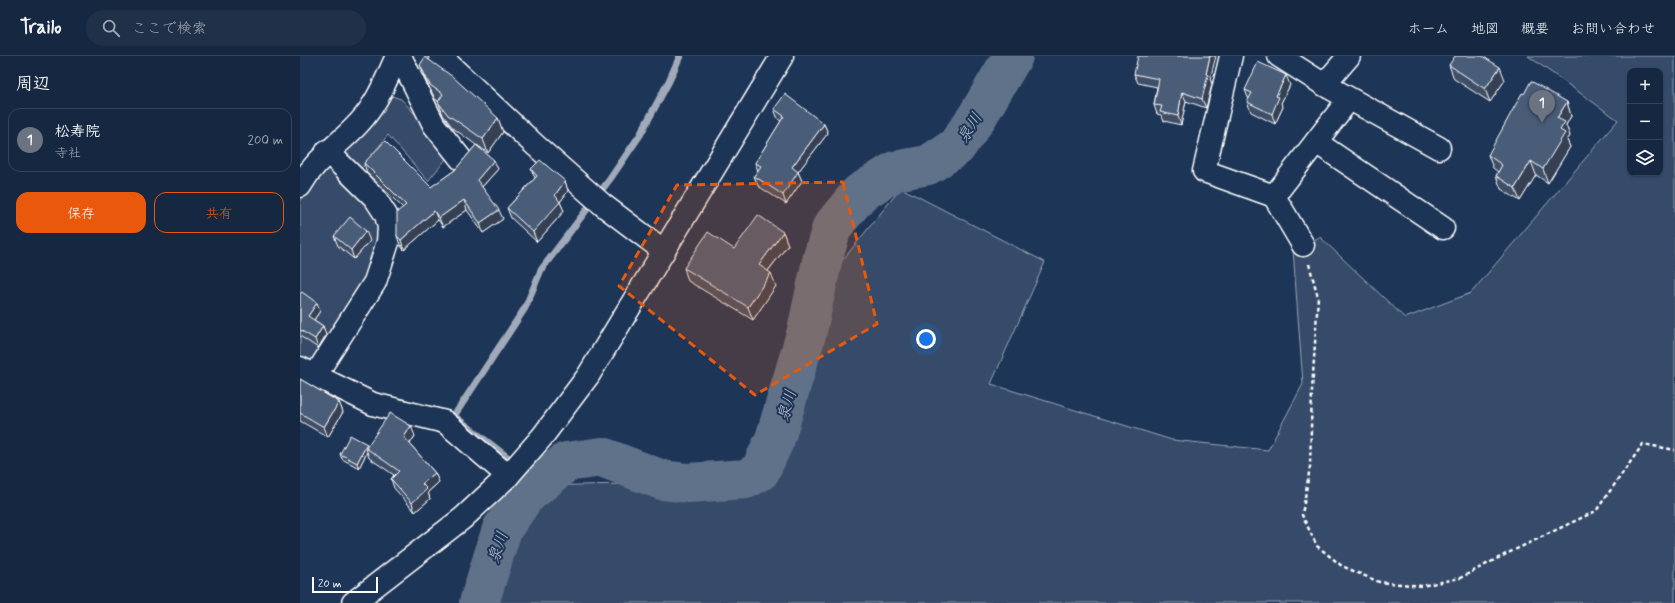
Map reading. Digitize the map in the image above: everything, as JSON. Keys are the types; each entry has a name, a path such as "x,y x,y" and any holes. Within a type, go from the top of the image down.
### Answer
{"street":[{"path":"300,186 308,171 327,151 358,124 373,106 398,56"},
{"path":"398,56 434,125 460,159"},
{"path":"440,56 603,205 664,251"},
{"path":"353,603 463,518 508,476 542,437 588,376 782,56"},
{"path":"1232,56 1204,171 1274,196 1303,245"},
{"path":"1279,56 1322,84 1438,148"},
{"path":"1322,84 1349,56"},
{"path":"1274,196 1349,99"},
{"path":"1316,142 1443,228"},
{"path":"327,151 375,198 386,215 389,226 388,242 376,282 307,372 373,404 445,422 508,476"}],"path":[{"path":"1303,245 1318,297 1312,390 1310,467 1302,515 1317,546 1342,566 1379,582 1422,586 1460,578 1508,553 1596,511 1643,444 1675,450"}],"highlighted area":[{"path":"843,182 877,324 755,395 619,286 677,185"}],"shaded area":[{"path":"1528,56 1675,56 1675,603 477,603 490,544 535,486 760,481 794,395 837,267 901,188 1045,262 991,384 1172,440 1268,450 1303,384 1293,250 1320,237 1405,318 1471,293 1618,120"},
{"path":"380,92 401,99 451,153 428,181 388,135 360,170 381,224 371,269 333,353 300,372 300,173"}],"building":[{"path":"1138,56 1210,56 1206,74 1208,75 1202,99 1182,92 1178,116 1160,112 1162,106 1154,105 1159,79 1134,74"},
{"path":"1455,56 1482,56 1500,67 1485,89 1449,65"},
{"path":"425,57 453,77 498,118 483,139 448,115 438,102 443,94 430,85 420,65"},
{"path":"1258,62 1286,75 1276,96 1279,97 1272,114 1247,102 1252,93 1245,90"},
{"path":"1531,81 1567,102 1557,118 1565,122 1560,130 1565,133 1543,169 1531,161 1515,188 1496,176 1502,165 1488,155 1522,93 1524,94"},
{"path":"785,94 824,124 792,167 798,172 783,195 754,176 761,166 755,163 784,116 774,109"},
{"path":"385,141 431,187 455,170 476,145 494,160 477,180 499,210 480,223 464,200 439,218 434,211 401,240 397,236 397,212 406,205 364,163"},
{"path":"540,160 565,181 555,195 560,202 533,232 507,208 537,176 531,169"},
{"path":"758,215 783,232 759,265 771,273 748,307 684,268 708,232 734,249"},
{"path":"350,217 366,231 351,250 334,236"},
{"path":"302,292 317,303 308,316 323,326 315,339 300,330 300,294"},
{"path":"300,379 339,402 324,427 300,413"},
{"path":"390,413 411,426 404,437 435,473 422,484 427,489 412,503 391,479 399,471 366,448"},
{"path":"350,435 367,444 357,463 340,454"}],"waterway":[{"path":"540,482 454,416 525,308 541,270 610,179 640,135 669,81 680,56"},
{"name":"泉川","path":"479,603 502,529 525,496 566,462 602,457 662,480 688,483 746,479 760,471 775,439 807,331 822,261 832,227 860,193 895,171 928,165 956,147 977,117 1013,56"}],"place":[{"name":"松寿院","path":"1542,123"}]}
